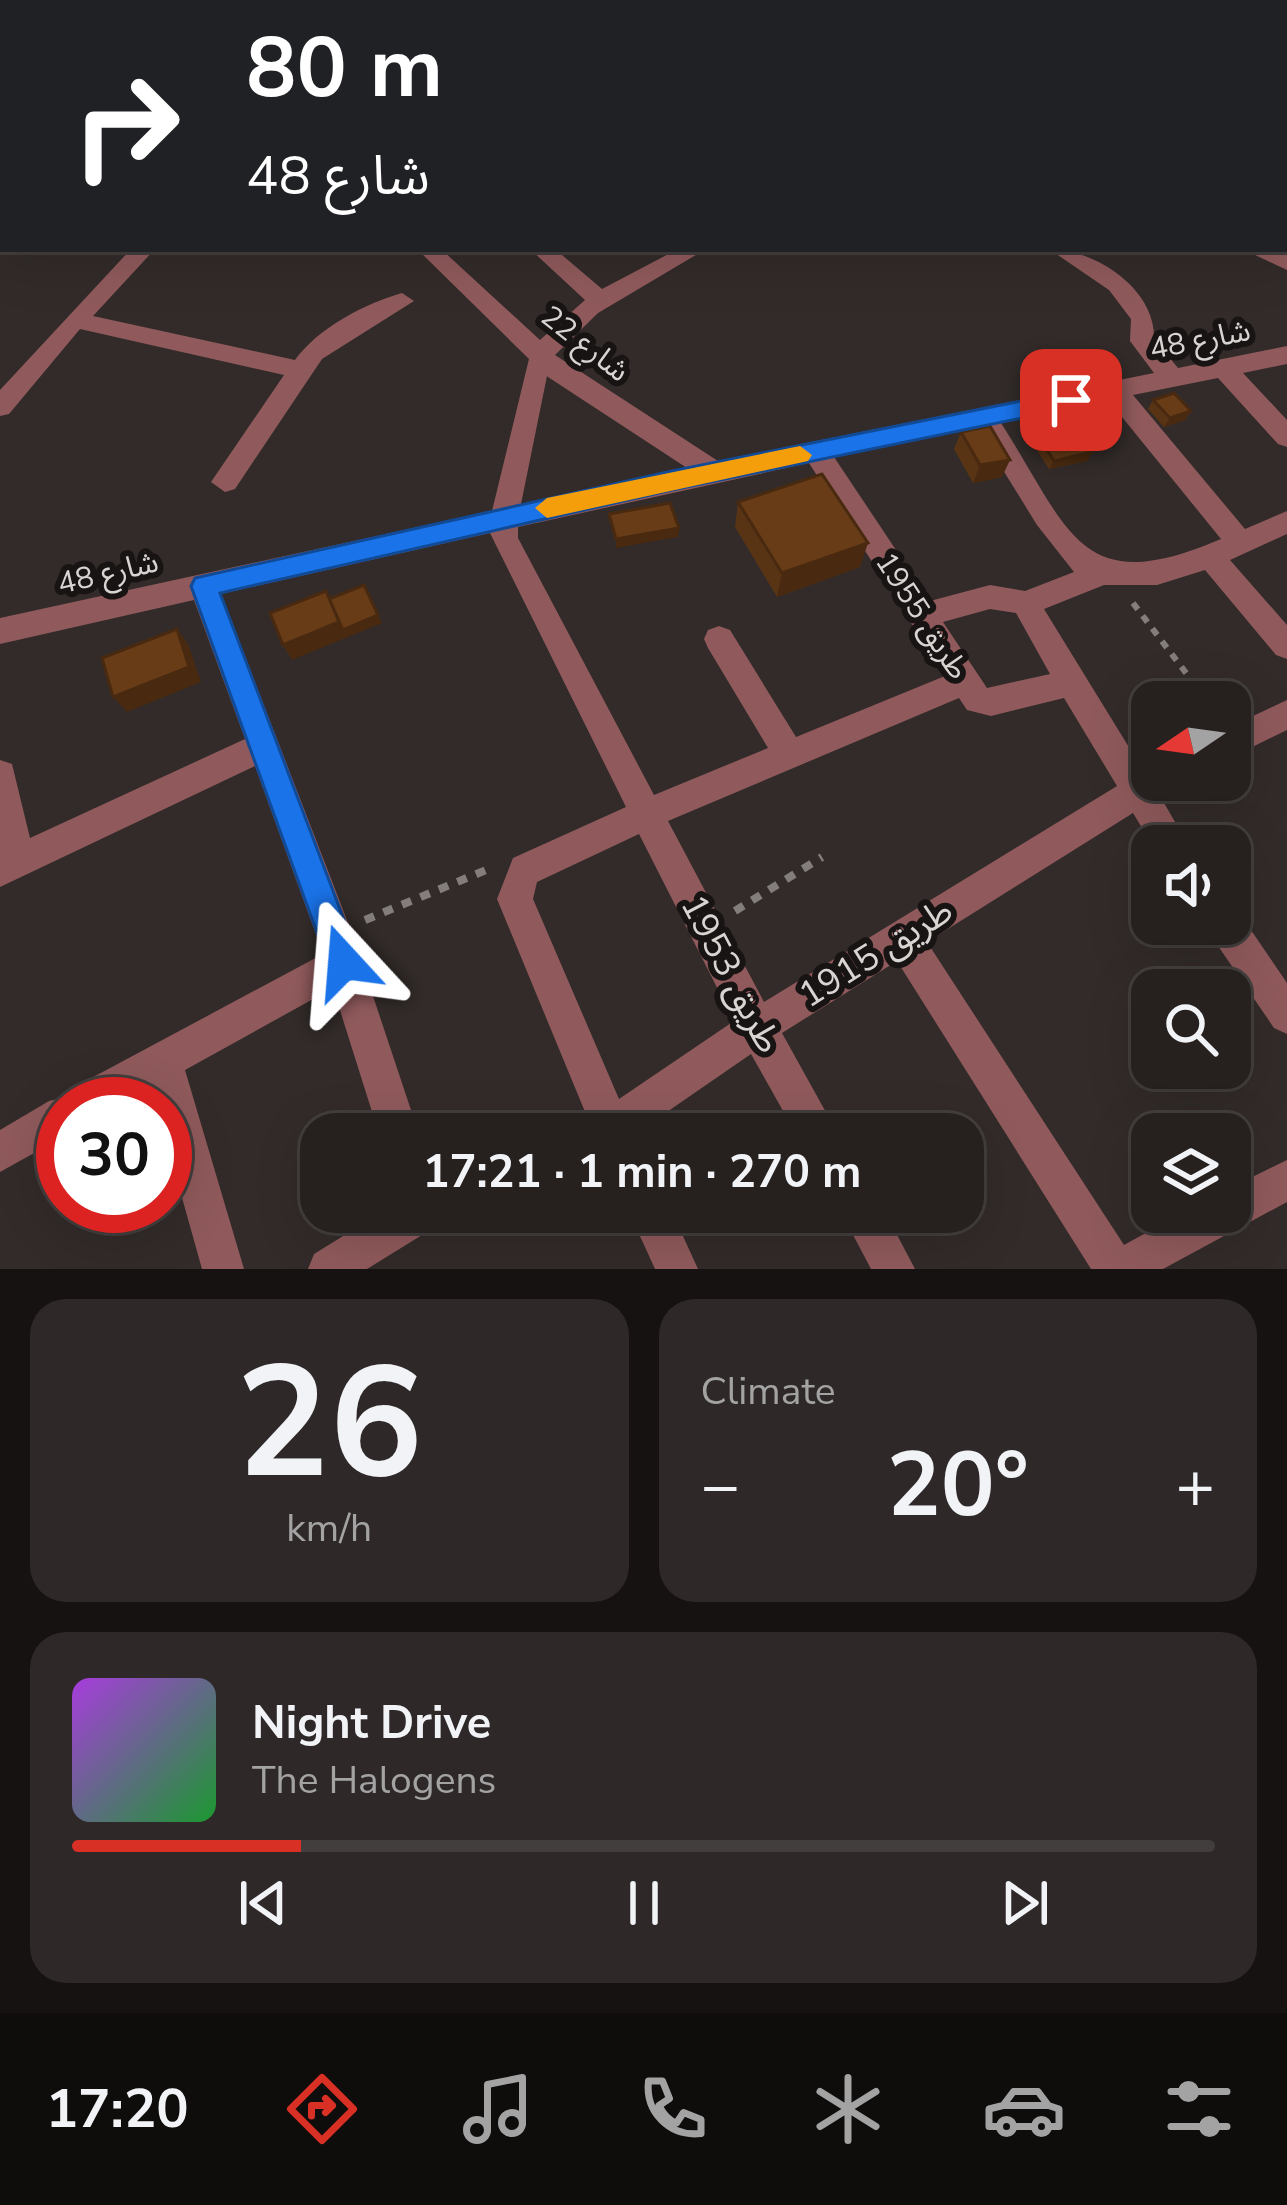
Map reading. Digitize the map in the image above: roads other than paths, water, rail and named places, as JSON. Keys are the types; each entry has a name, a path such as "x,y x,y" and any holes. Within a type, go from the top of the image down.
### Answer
{"street":[{"path":"0,407 141,252"},
{"name":"شارع 22","path":"431,252 579,387 714,472"},
{"path":"544,252 602,302"},
{"path":"504,517 542,356 566,326 690,252"},
{"path":"1065,252 1117,285 1143,317 1142,341 1174,379"},
{"path":"225,482 299,370 330,338 402,301"},
{"path":"75,320 299,370"},
{"name":"شارع 48","path":"0,631 714,472 1287,356"},
{"path":"1232,368 1287,376"},
{"path":"1232,368 1287,437"},
{"path":"1115,391 1240,543"},
{"path":"984,417 1074,553 1107,575"},
{"name":"طريق 1955","path":"816,452 964,682 984,702 1069,683"},
{"name":"طريق 1953","path":"504,517 509,550 806,1113"},
{"path":"1030,606 1038,596 1107,575 1154,574 1287,521"},
{"path":"1208,554 1287,646"},
{"path":"204,586 339,948 392,1113"},
{"path":"923,616 994,595 1015,597 1030,606 1036,628 1069,683 1131,766"},
{"path":"719,639 790,755"},
{"path":"601,1113 515,899 525,870 646,814 964,682"},
{"path":"1251,733 1287,715"},
{"path":"0,775 9,866 263,746"},
{"name":"طريق 1915","path":"636,1113 758,1027 1131,794"},
{"path":"902,936 1118,1269 1186,1233"},
{"path":"1239,945 1287,1015"},
{"path":"130,1077 339,948"},
{"path":"163,1058 223,1269"},
{"path":"0,1152 36,1131"},
{"path":"1251,1199 1287,1180"},
{"path":"328,1269 387,1233"},
{"path":"660,1233 677,1269"},
{"path":"874,1233 894,1269"}]}
